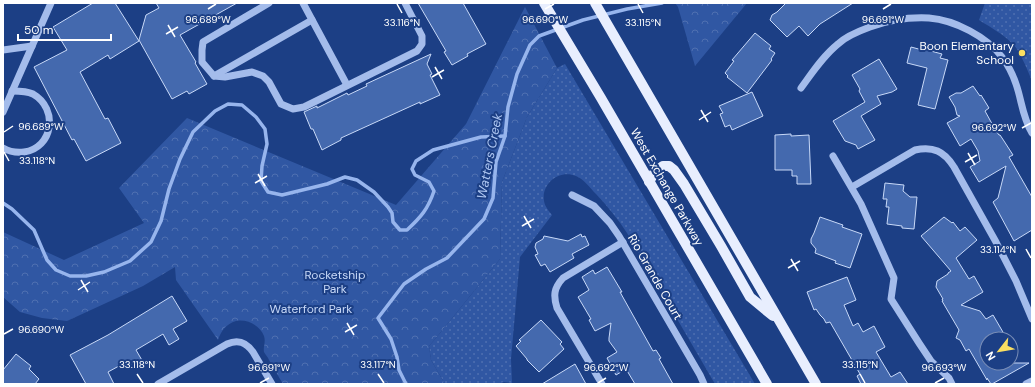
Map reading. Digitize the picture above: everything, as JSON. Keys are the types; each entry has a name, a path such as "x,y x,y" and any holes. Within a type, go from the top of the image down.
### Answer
{"main road":[{"name":"West Exchange Parkway","path":"544,3 601,98 767,384"},
{"path":"595,3 816,384"},
{"path":"649,182 654,173 663,166 669,166 674,170 684,184 750,297 779,321"}],"street":[{"path":"3,112 51,3"},
{"path":"269,3 204,42 202,62 214,76 225,77 252,72 263,76 269,82 281,104 293,108 304,107 417,51 422,44 422,36 405,3"},
{"path":"303,3 347,86"},
{"path":"801,88 820,63 838,43 859,31 881,23 903,19 929,18 943,20 972,31 984,39 1001,56 1007,64 1016,84 1023,113 1032,133"},
{"path":"214,76 312,20"},
{"path":"3,50 32,46"},
{"path":"3,148 8,151 18,153 38,147 45,139 49,129 50,119 47,109 41,100 33,94 23,91 12,91"},
{"path":"852,187 915,150 924,148 942,153 949,159 954,167 996,242 1016,281 1032,319"},
{"path":"833,156 861,204 894,278 891,299 919,343 932,361 949,378 952,384"},
{"name":"Rio Grande Court","path":"572,195 594,206 610,223 623,242 704,384"},
{"path":"602,384 557,308 555,292 558,284 563,278 623,242"},
{"path":"158,384 233,342 241,342 250,347 272,384"},
{"path":"1026,384 1032,381"}],"green space":[{"path":"675,3 747,3 695,66 678,7"},
{"name":"Boon Elementary School","path":"985,3 1032,3 1032,81 1016,47 1001,34 979,20"},
{"path":"525,7 557,68 527,117 502,182 500,259 429,346 431,360 445,384 283,384 264,352 265,338 262,332 249,322 236,321 224,328 218,340 176,280 175,267 143,286 67,321 42,318 20,312 3,297 3,232 64,260 144,223 119,188 187,118 396,205 466,124"},
{"path":"565,64 755,384 715,384 624,228 609,208 582,179 570,174 558,176 548,184 545,189 544,201 546,207 552,215 520,257 511,359 512,383 445,384 431,360 429,346 500,259 502,182 527,117 557,68"}],"building":[{"path":"93,3 115,3 139,41 110,59 108,55 80,72 105,119 108,118 121,143 86,161 74,139 72,140 34,67 67,50 53,27"},
{"path":"156,3 237,3 180,35 207,84 189,94 187,91 172,99 139,40 146,15 159,8"},
{"path":"418,3 463,3 486,44 467,54 468,56 452,65 444,52 446,51"},
{"path":"786,3 853,3 820,24 808,36 799,26 787,37 770,20 772,15"},
{"path":"755,33 771,46 769,49 775,53 771,59 772,60 747,93 727,77 728,76 725,73 734,61 732,60"},
{"path":"911,47 942,54 940,58 948,60 935,109 918,105 927,68 907,63"},
{"path":"431,54 427,64 432,74 430,75 440,95 420,104 420,102 341,138 341,140 322,150 304,112 317,106 317,108 347,93 348,95 367,86 366,84"},
{"path":"879,59 897,89 877,96 881,104 861,116 875,140 858,149 856,145 845,141 833,121 865,102 852,75"},
{"path":"973,86 989,108 985,111 996,131 1013,155 1009,157 1032,197 1032,230 1014,241 993,202 998,198 1006,166 979,182 970,167 980,161 978,151 971,139 960,146 947,123 960,116 957,115 955,107 949,97 956,93 961,93"},
{"path":"752,92 763,116 732,130 730,125 725,127 720,114 723,113 719,106"},
{"path":"791,134 791,136 809,135 811,184 797,184 797,176 792,176 792,170 775,170 775,135"},
{"path":"885,183 904,185 903,191 910,197 917,197 914,229 902,228 902,226 887,224 889,207 886,207 887,199 883,199"},
{"path":"820,217 843,225 842,227 862,234 850,268 835,263 836,261 815,253 816,249 811,243 811,239"},
{"path":"944,217 952,223 953,222 960,231 965,227 977,240 956,258 969,279 974,276 983,292 961,305 980,311 986,319 993,315 1002,331 979,331 979,366 969,349 966,351 960,340 956,338 959,330 942,301 943,299 936,287 937,281 951,271 921,236"},
{"path":"581,234 582,237 585,236 589,245 572,254 574,258 550,272 545,264 541,266 535,255 538,254 535,247 536,243 543,239 544,236 568,241"},
{"path":"607,267 653,351 656,350 661,358 659,359 673,384 635,384 626,369 616,375 607,358 617,352 609,341 611,323 595,331 589,320 591,319 578,297 589,290 582,277 593,270 595,274"},
{"path":"847,277 856,300 844,305 853,326 858,323 863,332 874,326 885,347 876,352 891,377 900,372 908,384 861,384 857,376 860,374 830,322 826,323 816,309 814,310 807,292"},
{"path":"172,296 187,321 173,329 179,339 169,345 163,334 136,350 143,362 133,368 128,361 108,372 114,384 86,384 70,355 108,335"},
{"path":"541,320 562,342 560,344 564,349 539,372 516,346 521,341 519,340"},
{"path":"16,354 31,366 29,369 39,379 35,384 3,384 3,370"},
{"path":"1019,363 1029,363 1019,369"},
{"path":"575,364 586,384 542,384"},
{"path":"982,371 1015,371 992,384 987,378 987,380"}],"waterway":[{"name":"Watters Creek","path":"406,384 399,370 397,357 391,339 378,318 404,284 426,269 447,258 484,219 493,198 496,162 505,136 508,107 517,74 530,45 539,36 583,20 627,9 662,3"},
{"path":"3,203 12,209 34,230 47,260 56,270 70,276 86,276 104,272 130,261 151,242 161,221 169,189 180,159 193,132 215,111 228,104 242,105 256,117 265,129 267,144 262,166 261,181 268,192 282,195 327,184 345,177 357,180 374,192 388,207 392,213 393,222 400,230 407,230 420,217 427,208 434,191 429,182 415,175 412,169 416,161 433,150 481,137 505,136"}],"place":[{"name":"Boon Elementary School","path":"1022,53"}],"park label":[{"name":"Rocketship Park","path":"335,282"},
{"name":"Waterford Park","path":"311,309"}]}
